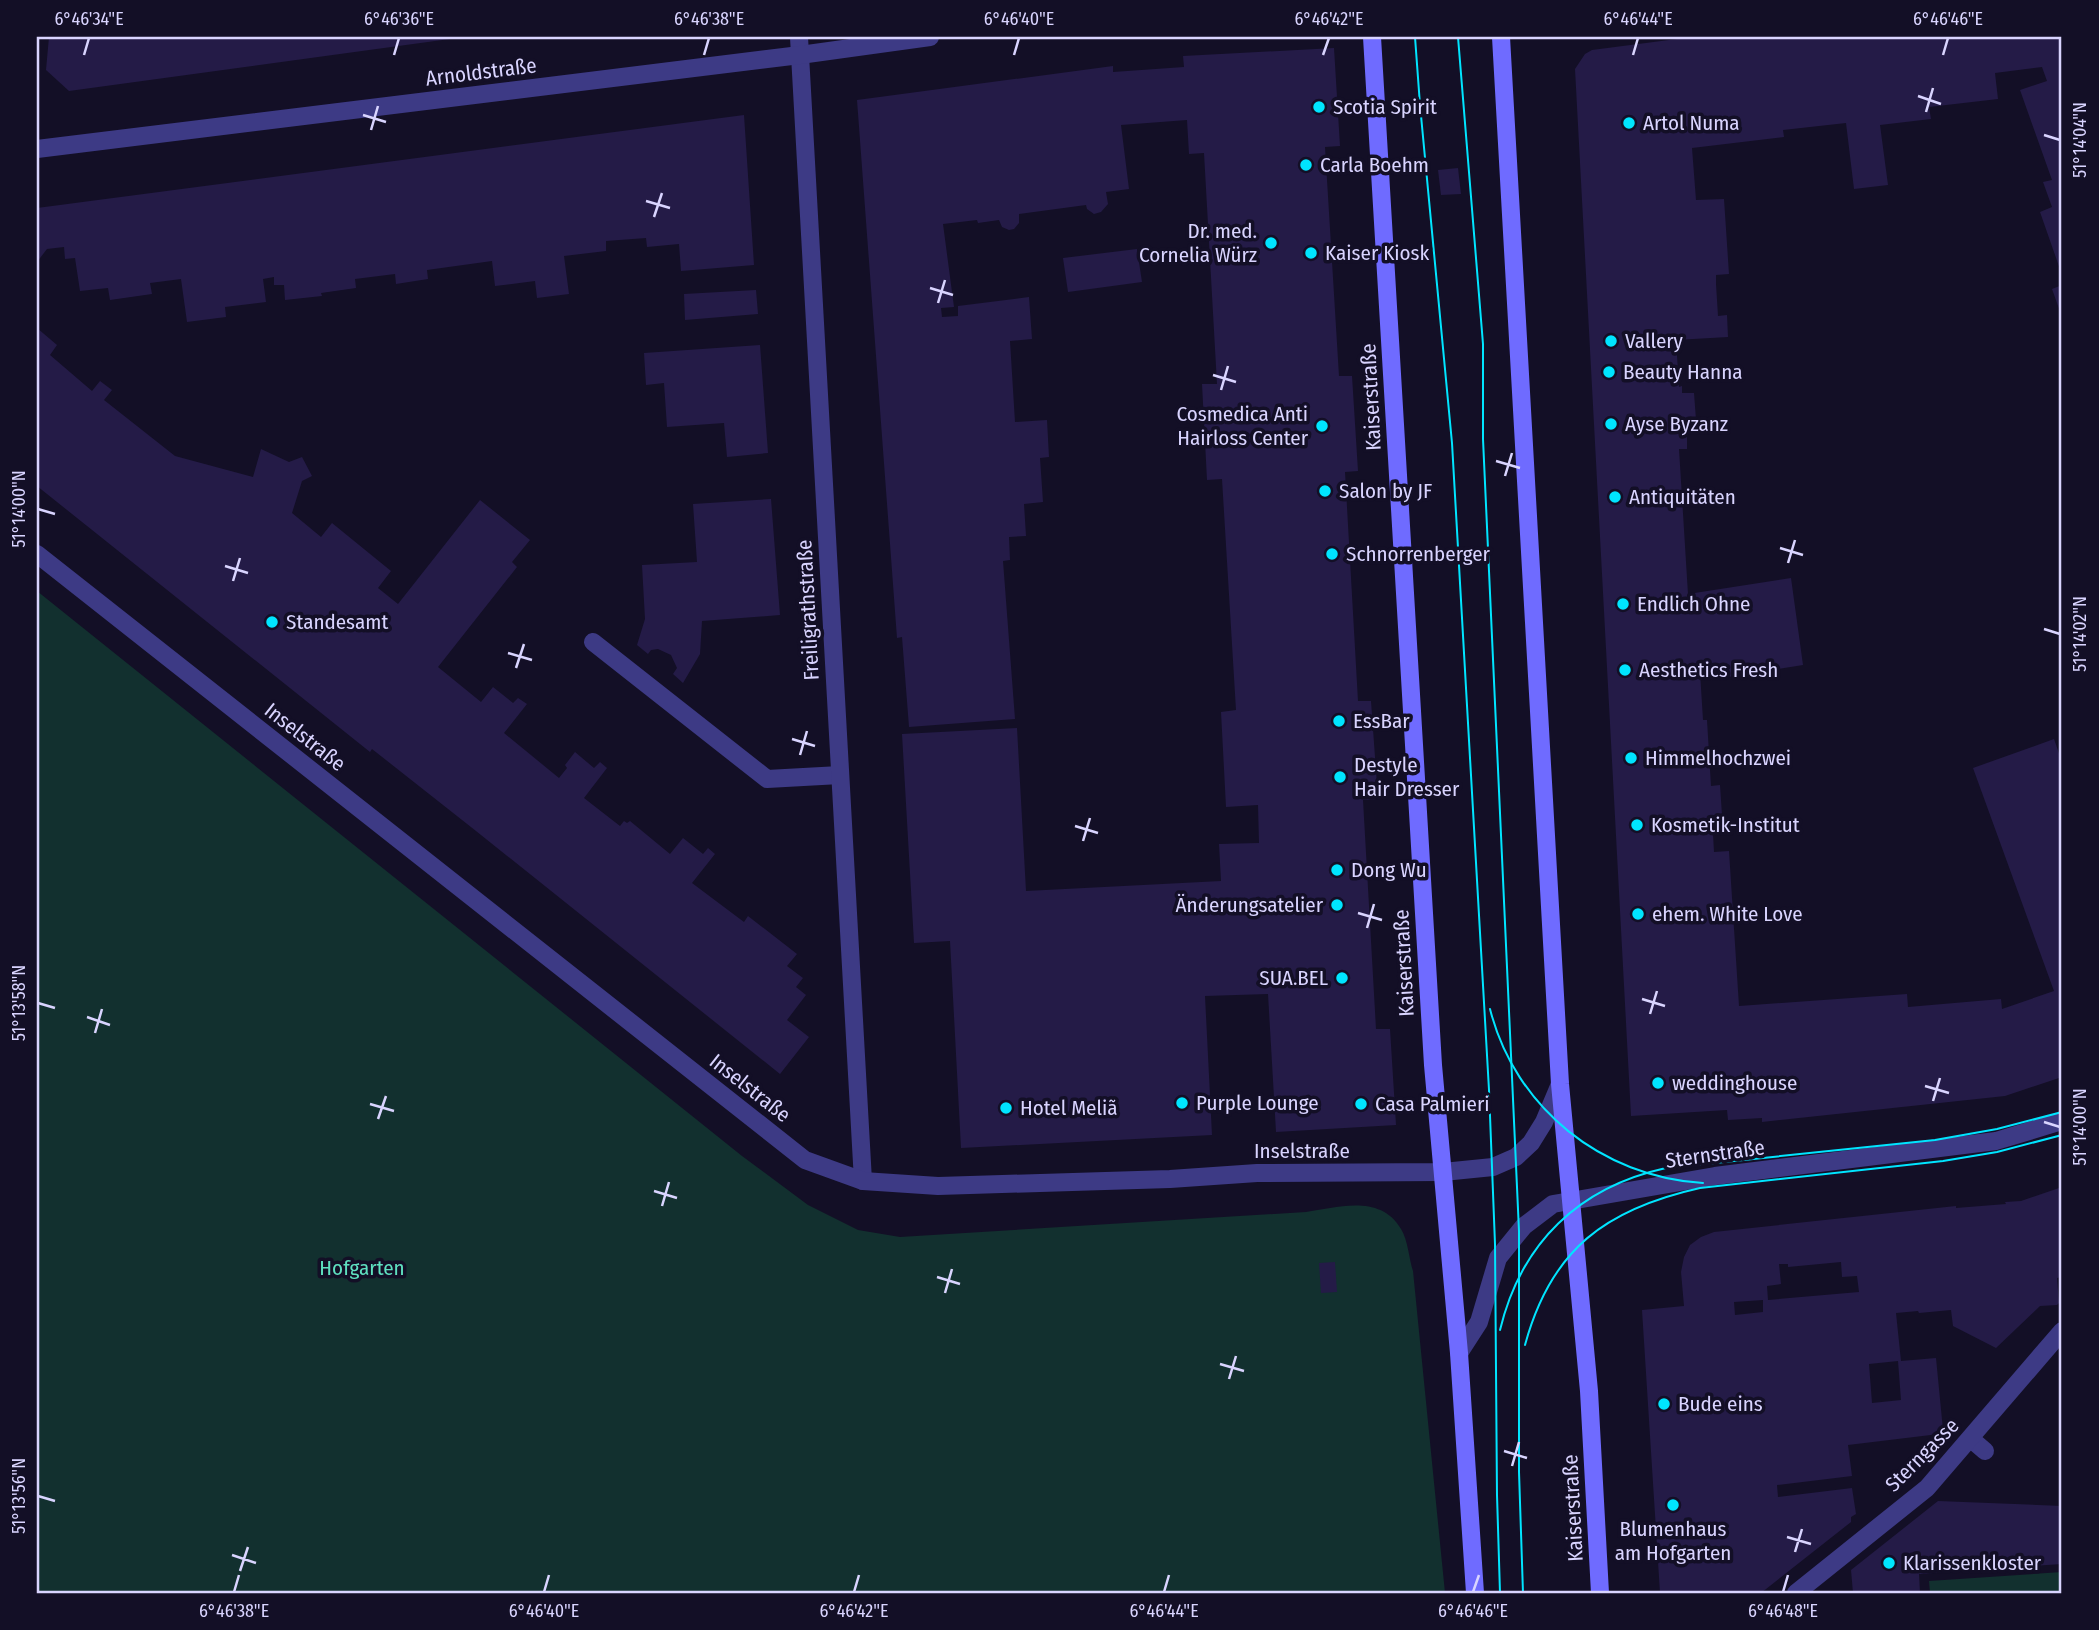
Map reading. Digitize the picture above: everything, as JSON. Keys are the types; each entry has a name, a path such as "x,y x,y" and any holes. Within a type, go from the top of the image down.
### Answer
{"main road":[{"name":"Kaiserstraße","path":"1372,37 1432,1051 1459,1353 1475,1593"},
{"name":"Kaiserstraße","path":"1501,37 1560,1084 1589,1391 1600,1593"}],"street":[{"name":"Freiligrathstraße","path":"799,37 863,1181"},
{"name":"Arnoldstraße","path":"37,149 930,37"},
{"name":"Inselstraße","path":"37,554 805,1160 863,1181 938,1186 1170,1179 1257,1173 1443,1172 1493,1167 1516,1157 1531,1143 1544,1122 1560,1084"},
{"path":"593,642 767,779 840,775"},
{"name":"Sternstraße","path":"1459,1353 1479,1322 1498,1258 1524,1226 1553,1204 1714,1176 1996,1141 2062,1121"},
{"name":"Sterngasse","path":"1796,1593 1978,1445 2062,1331"}],"green space":[{"name":"Hofgarten","path":"37,591 742,1156 808,1205 858,1230 900,1237 1306,1212 1345,1206 1371,1207 1392,1218 1403,1233 1413,1271 1445,1593 37,1593"},
{"path":"2062,1572 2062,1593 1930,1593 1929,1581"}],"building":[{"path":"49,37 457,38 69,91 46,70"},
{"path":"1692,37 2062,37 2062,275 2040,212 2052,207 2043,182 2052,180 2020,90 2047,81 2042,67 1995,73 1998,99 1929,107 1931,119 1880,125 1888,185 1854,189 1846,123 1783,130 1784,137 1692,148 1696,200 1724,199 1729,274 1716,275 1716,284 1718,316 1727,315 1728,337 1676,340 1679,387 1682,386 1682,393 1694,393 1697,433 1687,434 1687,449 1679,449 1688,594 1791,578 1803,665 1715,679 1716,671 1700,672 1703,720 1707,720 1711,786 1720,785 1722,815 1712,816 1714,852 1729,851 1739,1006 1907,994 1908,1007 2001,999 2002,1009 2054,991 1973,768 2054,739 2062,762 2062,1077 2005,1096 1762,1122 1762,1118 1728,1120 1727,1110 1631,1116 1575,69 1585,54 1592,50"},
{"path":"1334,48 1340,146 1325,147 1339,376 1352,376 1358,471 1345,472 1358,701 1371,701 1378,799 1363,800 1376,1029 1390,1029 1396,1125 1276,1132 1268,994 1205,996 1212,1135 961,1148 950,941 914,943 902,734 1017,728 1026,891 1221,881 1219,844 1259,843 1258,805 1226,807 1221,712 1236,710 1222,479 1207,480 1202,384 1217,384 1204,153 1189,154 1187,120 1121,125 1129,189 1106,192 1108,204 1101,212 1094,214 1086,205 1019,214 1019,223 1009,230 1002,227 999,220 943,224 954,307 941,308 942,317 958,316 958,306 1029,297 1032,339 1010,341 1015,422 1047,420 1049,457 1040,458 1043,502 1024,504 1026,536 1009,537 1010,560 1003,561 1015,719 909,727 902,637 897,638 857,100 1113,66 1113,72 1184,67 1183,56"},
{"path":"744,115 754,265 681,271 679,244 647,247 646,238 606,241 606,251 564,256 569,294 537,298 535,281 495,286 492,261 427,270 428,279 396,284 395,274 355,279 356,288 321,293 322,296 285,300 284,285 274,285 274,277 263,279 266,302 225,307 226,317 187,322 181,279 150,283 152,294 110,300 108,288 80,291 75,258 65,259 64,247 47,249 37,262 37,208"},
{"path":"1458,168 1461,194 1441,195 1438,170"},
{"path":"1137,249 1142,282 1068,292 1063,258"},
{"path":"2062,285 2062,317 2052,289"},
{"path":"756,290 758,314 685,320 684,294"},
{"path":"37,328 57,345 50,355 92,391 100,381 112,390 104,400 175,456 253,477 261,449 289,462 302,457 312,476 302,481 292,513 321,537 332,523 391,571 378,588 398,604 480,500 530,540 512,562 517,567 438,667 481,702 493,687 513,703 518,698 527,704 504,733 559,778 575,752 594,768 600,762 607,768 584,798 620,826 624,821 630,821 670,854 683,838 703,854 708,848 715,854 692,883 744,922 748,916 797,954 787,966 803,978 796,987 806,995 787,1020 809,1037 780,1074 37,486"},
{"path":"760,345 768,453 727,457 724,423 667,427 664,383 646,385 644,353"},
{"path":"771,499 780,615 702,621 700,654 683,683 673,674 677,668 671,655 658,649 651,650 648,654 637,645 645,619 642,565 697,562 693,504"},
{"path":"2062,1187 2062,1277 2057,1278 2057,1305 2040,1306 1996,1348 1953,1326 1951,1310 1896,1313 1901,1361 1936,1358 1943,1430 1939,1434 1848,1445 1852,1476 1777,1485 1778,1497 1852,1488 1856,1514 1851,1517 1851,1522 1761,1593 1660,1593 1642,1310 1684,1306 1681,1272 1690,1245 1714,1232 2021,1201","holes":["1841,1262 1842,1277 1857,1276 1859,1292 1768,1300 1767,1286 1781,1284 1779,1264 1788,1264 1788,1267","1763,1300 1763,1312 1735,1315 1734,1302","1898,1361 1901,1400 1872,1403 1869,1364"]},
{"path":"1335,1262 1337,1292 1321,1293 1319,1263"},
{"path":"1938,1501 2062,1506 2062,1564 1919,1574 1920,1593 1853,1593 1851,1570"}],"tram line":[{"path":"1415,37 1452,443 1489,1090 1495,1244 1500,1593"},
{"path":"1458,37 1483,344 1483,439 1519,1231 1519,1472 1523,1593"},
{"path":"1490,1009 1502,1045 1520,1077 1542,1106 1568,1131 1598,1151 1631,1167 1666,1178 1703,1183"},
{"path":"1500,1330 1523,1271 1558,1224 1606,1189 1635,1177 1666,1168 1935,1140 1997,1129 2062,1112"},
{"path":"1525,1345 1536,1312 1550,1283 1567,1259 1587,1238 1637,1208 1700,1188 1943,1161 1997,1152 2062,1135"}],"place":[{"name":"Scotia Spirit","path":"1319,107"},
{"name":"Artol Numa","path":"1629,123"},
{"name":"Carla Boehm","path":"1306,165"},
{"name":"Dr. med. Cornelia Würz","path":"1271,243"},
{"name":"Kaiser Kiosk","path":"1311,253"},
{"name":"Vallery","path":"1611,341"},
{"name":"Beauty Hanna","path":"1609,372"},
{"name":"Ayse Byzanz","path":"1611,424"},
{"name":"Cosmedica Anti Hairloss Center","path":"1322,426"},
{"name":"Salon by JF","path":"1325,491"},
{"name":"Antiquitäten","path":"1615,497"},
{"name":"Schnorrenberger","path":"1332,554"},
{"name":"Endlich Ohne","path":"1623,604"},
{"name":"Standesamt","path":"272,622"},
{"name":"Aesthetics Fresh","path":"1625,670"},
{"name":"EssBar","path":"1339,721"},
{"name":"Himmelhochzwei","path":"1631,758"},
{"name":"Destyle Hair Dresser","path":"1340,777"},
{"name":"Kosmetik-Institut","path":"1637,825"},
{"name":"Dong Wu","path":"1337,870"},
{"name":"Änderungsatelier","path":"1337,905"},
{"name":"ehem. White Love","path":"1638,914"},
{"name":"SUA.BEL","path":"1342,978"},
{"name":"weddinghouse","path":"1658,1083"},
{"name":"Purple Lounge","path":"1182,1103"},
{"name":"Casa Palmieri","path":"1361,1104"},
{"name":"Hotel Meliã","path":"1006,1108"},
{"name":"Bude eins","path":"1664,1404"},
{"name":"Blumenhaus am Hofgarten","path":"1673,1505"},
{"name":"Klarissenkloster","path":"1889,1563"}]}
